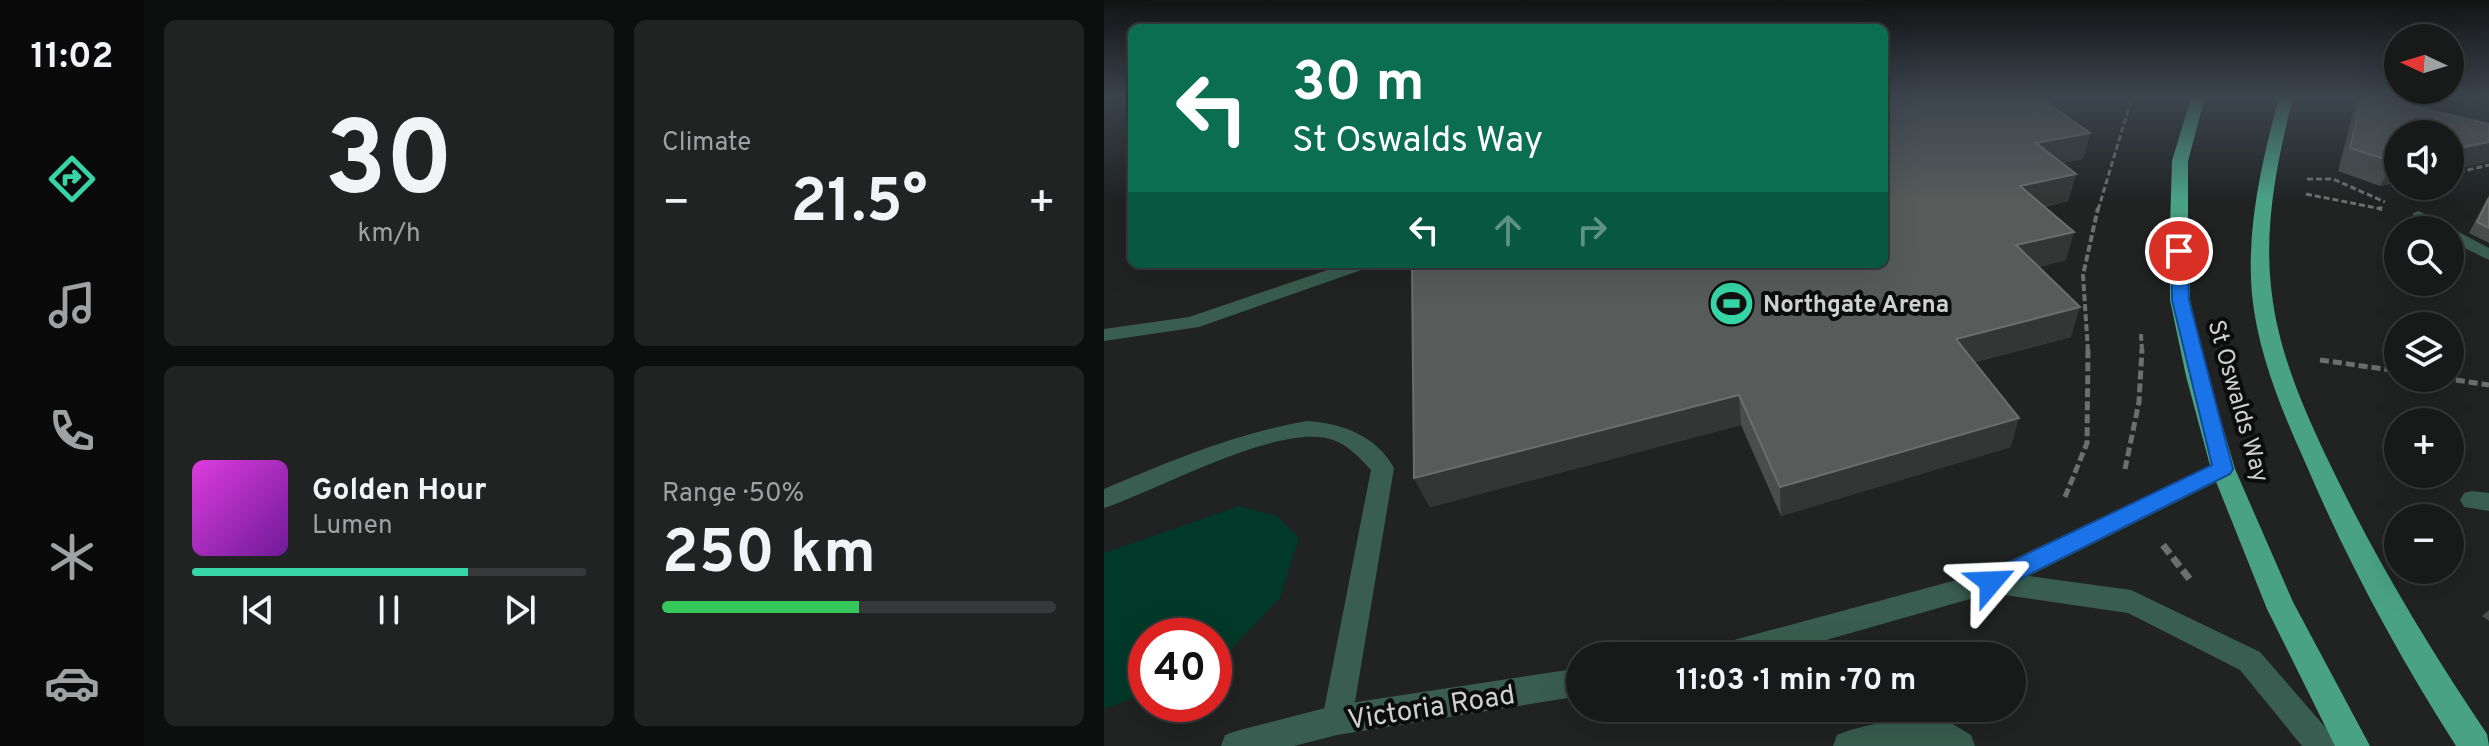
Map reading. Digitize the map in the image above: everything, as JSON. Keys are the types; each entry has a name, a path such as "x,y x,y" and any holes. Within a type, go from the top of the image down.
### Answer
{"highway":[{"name":"St Oswalds Way","path":"2188,132 2180,161 2180,300 2223,469 2282,609 2353,746"},
{"name":"St Oswalds Way","path":"2277,132 2262,222 2262,295 2279,376 2333,500 2428,674 2475,746"}],"street":[{"path":"2464,242 2489,255"},
{"path":"1104,335 1192,323 1350,268"},
{"path":"1104,499 1285,431 1327,430 1359,442 1383,468 1337,720"},
{"path":"1774,642 1991,582 2223,469"},
{"path":"1991,582 2131,602 2250,661 2321,746"},
{"name":"Victoria Road","path":"1236,746 1337,720 1566,684"},
{"path":"1848,746 1903,735 1944,734 1960,746"}],"path":[{"path":"2064,499 2087,443 2088,356 2083,275 2106,176 2122,132"},
{"path":"2464,171 2489,165"},
{"path":"2304,178 2333,179 2419,216"},
{"path":"2301,206 2303,193 2419,216"},
{"path":"2321,361 2384,369"},
{"path":"2464,381 2489,385"}],"green space":[{"path":"1239,506 1277,516 1299,538 1280,598 1232,648 1232,618 1128,618 1128,700 1104,709 1104,553"}],"building":[{"name":"Northgate Arena","path":"1888,132 2090,133 2036,143 2076,174 2020,186 2074,232 2016,245 2080,307 1956,339 2019,418 1780,487 1739,395 1414,478 1412,268 1888,268"},
{"path":"2354,132 2384,132 2384,159 2350,148"},
{"path":"2464,132 2489,132 2489,142 2464,147"},
{"path":"2489,198 2489,228 2477,222"}],"place":[{"name":"Northgate Arena","path":"1732,304"}],"route":[{"path":"1991,582 2223,469 2180,300 2179,251"}]}
